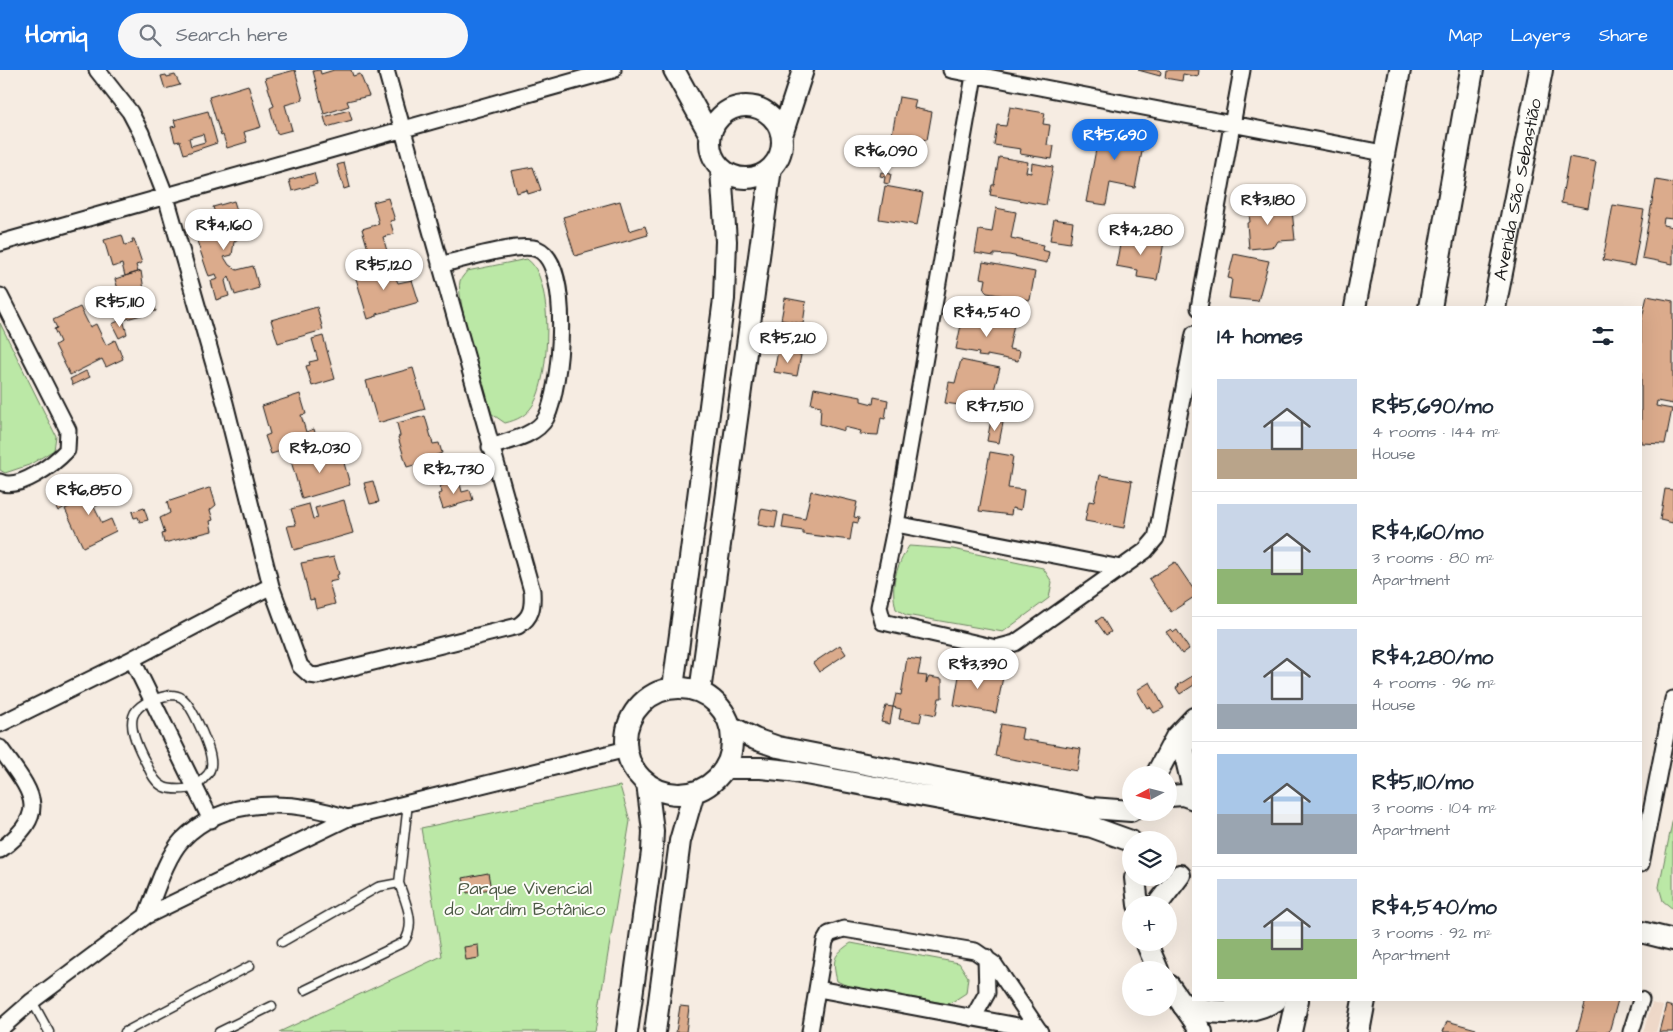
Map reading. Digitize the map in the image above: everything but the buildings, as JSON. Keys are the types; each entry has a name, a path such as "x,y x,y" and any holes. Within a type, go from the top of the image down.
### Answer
{"main road":[{"path":"1430,306 1472,70"},
{"name":"Avenida São Sebastião","path":"1494,306 1541,70"},
{"path":"1184,1005 1206,1011 1222,1012 1248,1010 1272,1001"},
{"path":"1290,1032 1296,1001"},
{"path":"1358,1032 1366,1002"}],"street":[{"path":"97,70 130,112 142,133 166,197 225,403 271,586 300,666 310,675 327,675 518,626 526,621 531,613 532,591 490,447 386,70"},
{"path":"0,242 56,225 166,197 613,70"},
{"path":"674,70 710,135"},
{"path":"782,135 776,122 766,112 753,106 739,106 725,111 715,121 710,135 710,147 714,160 722,170 733,176 746,179 760,176 771,168 778,159 782,147 782,135 803,70"},
{"path":"951,70 975,72 1232,125 1383,153"},
{"path":"1199,306 1242,70"},
{"path":"1355,306 1400,70"},
{"path":"975,72 896,524 879,607 883,622 996,648 1015,644 1145,551 1156,538 1192,345"},
{"path":"700,692 771,168"},
{"path":"673,688 724,298 726,241 722,170"},
{"path":"440,265 526,247 536,248 545,254 551,265 562,308 561,354 552,402 546,418 538,427 490,447"},
{"path":"0,296 68,430 69,440 68,450 47,468 11,485 0,482"},
{"path":"896,524 1121,568"},
{"path":"0,724 132,660 271,586"},
{"path":"132,660 211,820"},
{"path":"673,688 687,688 700,692 713,700 723,712 730,726 732,740 730,755 725,768 712,783 694,792 678,794 661,791 646,782 634,768 627,749 627,732 632,716 643,702 657,693 673,688"},
{"path":"1642,859 1673,699"},
{"path":"1161,766 1176,737 1190,722"},
{"path":"1190,722 1184,752 1192,786"},
{"path":"730,726 755,739 778,747 1091,808 1122,810"},
{"path":"0,748 30,790 32,808 29,823 16,839 0,850"},
{"path":"0,1029 32,1001 146,916 348,818 627,749"},
{"path":"725,768 761,768 798,772 1092,827 1122,839"},
{"path":"627,1032 652,852 653,831 646,782"},
{"path":"655,1032 680,841 694,792"},
{"path":"1178,796 1192,798"},
{"path":"146,916 176,849 193,831 211,820 234,810 273,804 327,810 348,818"},
{"path":"1164,896 1181,873"},
{"path":"810,1032 825,941 829,934 836,930 844,929 975,951 994,964 1040,1031"},
{"path":"1642,932 1673,940"},
{"path":"973,1018 987,993 986,958"},
{"path":"818,988 1040,1031"},
{"path":"1177,996 1202,1032"},
{"path":"1631,1032 1641,1001"}],"lane":[{"path":"171,695 181,697 188,704 212,761 209,774 195,787 174,789 163,787 154,778 135,741 131,730 132,717 137,709 152,698 171,695"},
{"path":"305,990 404,942 408,935 410,918 399,883 408,803"},
{"path":"282,942 378,887 399,883"},
{"path":"126,1032 250,966"},
{"path":"32,1001 49,1032"},
{"path":"219,1032 272,1006"}],"shaded area":[{"path":"1652,1003 1663,1006 1656,1032 1643,1032"}],"green space":[{"path":"527,259 536,269 542,286 546,306 546,352 539,392 533,405 521,417 505,423 492,414 477,367 462,307 460,281 467,271"},
{"path":"0,323 56,436 54,450 29,465 5,473 0,470"},
{"path":"909,546 953,549 1043,568 1052,582 1049,598 1003,632 906,615 896,609 894,584 895,576"},
{"name":"Parque Vivencial do Jardim Botânico","path":"620,786 630,821 595,1032 279,1032 442,956 421,828"},
{"path":"1673,818 1673,909 1663,901 1659,887"},
{"path":"851,943 959,963 968,977 966,993 949,1004 847,986 837,981 834,963 837,955"}]}
